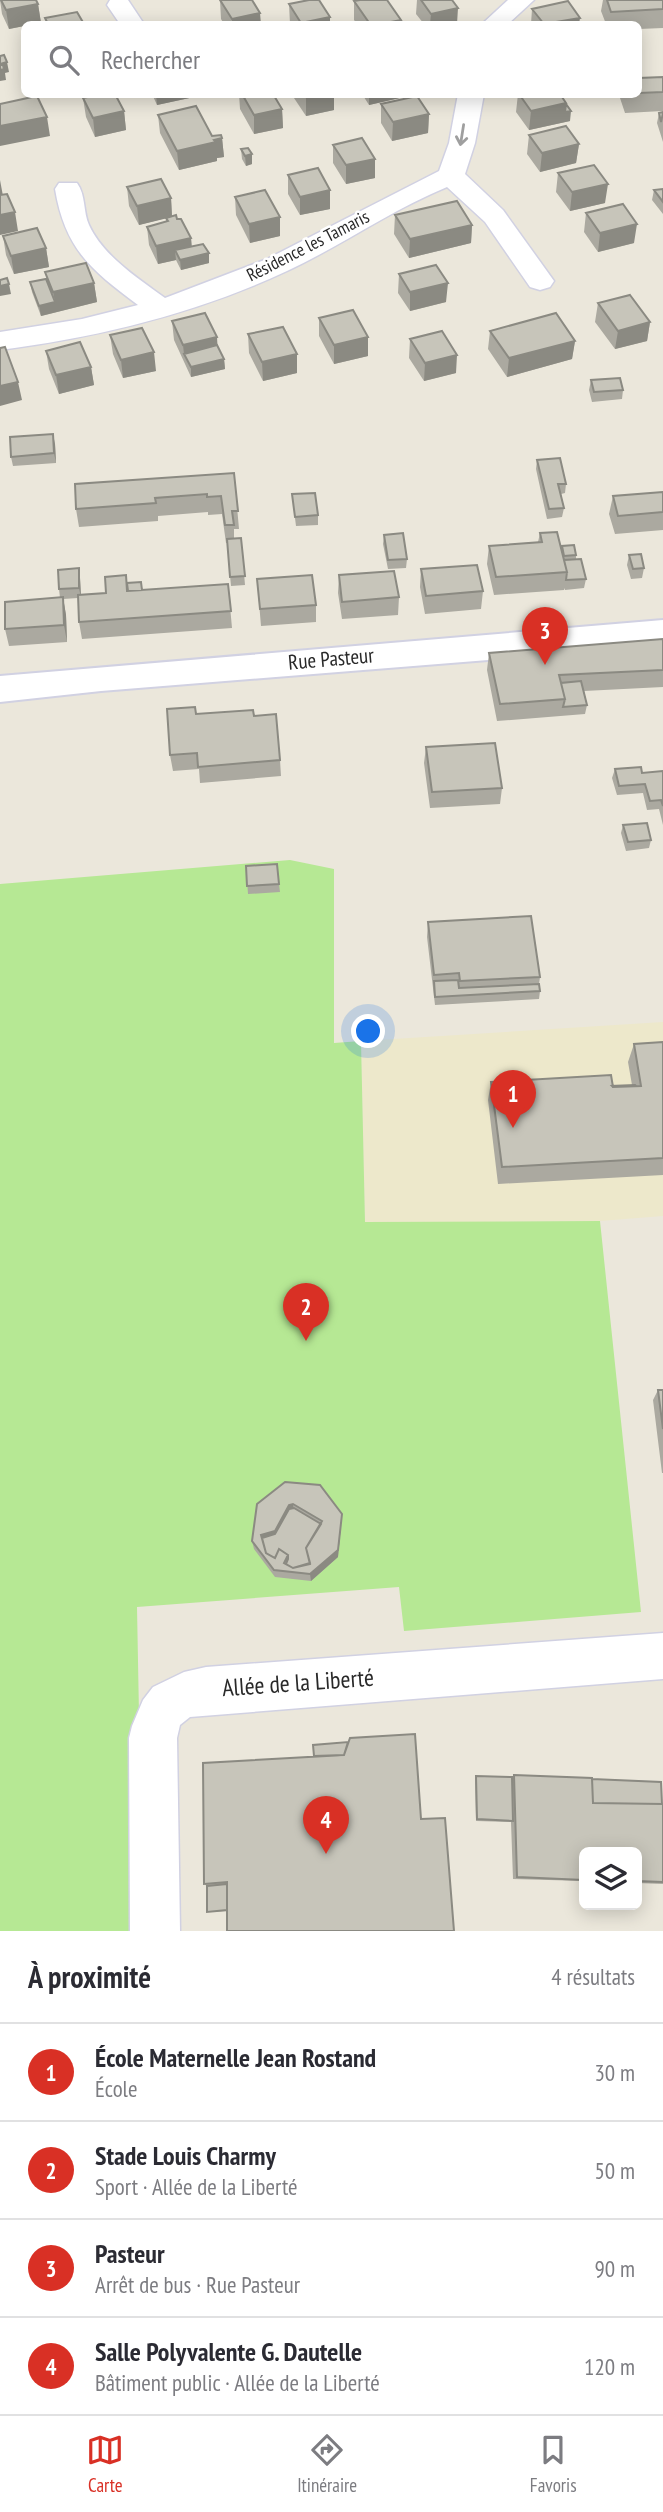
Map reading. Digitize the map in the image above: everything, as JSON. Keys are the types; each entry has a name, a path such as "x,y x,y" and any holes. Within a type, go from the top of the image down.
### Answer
{"street":[{"path":"497,21 514,1"},
{"path":"470,98 462,143 451,176 494,216 540,281"},
{"name":"Résidence les Tamaris","path":"0,341 95,327 162,309 260,273 313,248 401,197 451,176"},
{"path":"68,189 74,223 84,238 104,261 162,309"},
{"name":"Rue Pasteur","path":"0,689 101,678 663,633"},
{"name":"Allée de la Liberté","path":"155,1931 153,1738 157,1717 171,1700 183,1694 206,1690 663,1656"}],"shaded area":[{"path":"663,1022 663,1216 600,1221 365,1223 361,1041"}],"green space":[{"path":"290,860 334,869 334,1043 361,1041 365,1222 600,1221 641,1612 404,1631 399,1587 137,1607 143,1931 0,1931 0,884"}],"building":[{"path":"1,0 36,0 38,4 6,10"},
{"path":"220,0 252,0 260,13 232,19"},
{"path":"319,0 330,17 300,21 289,4"},
{"path":"387,0 401,20 368,21 354,1"},
{"path":"421,0 452,0 458,8 431,14"},
{"path":"607,0 663,0 663,9 611,12"},
{"path":"568,1 580,18 542,21 532,9"},
{"path":"77,12 82,21 46,21 45,18"},
{"path":"4,55 7,62 0,64 0,56"},
{"path":"663,77 663,92 642,93 642,78"},
{"path":"38,98 47,117 0,126 0,104"},
{"path":"83,98 117,98 124,111 93,118"},
{"path":"244,98 275,98 282,109 254,115"},
{"path":"418,98 429,114 393,122 381,104"},
{"path":"522,98 563,98 566,103 531,111"},
{"path":"196,106 212,136 221,135 222,138 214,140 216,142 177,151 158,115"},
{"path":"566,126 579,144 542,153 529,135"},
{"path":"362,138 375,159 346,165 333,145"},
{"path":"248,148 252,154 245,156 241,149"},
{"path":"594,165 608,184 572,192 558,173"},
{"path":"318,168 330,190 300,197 288,175"},
{"path":"161,179 171,198 137,206 127,187"},
{"path":"663,189 663,202 654,190"},
{"path":"265,190 280,217 249,224 235,197"},
{"path":"7,194 15,212 0,215 0,195"},
{"path":"457,201 472,225 410,239 395,215"},
{"path":"623,204 637,224 600,233 586,213"},
{"path":"176,215 191,238 156,246 147,227 168,221 166,218"},
{"path":"37,228 46,248 11,256 3,236"},
{"path":"203,244 209,253 180,260 175,250"},
{"path":"86,263 94,283 53,292 45,272"},
{"path":"436,265 448,283 410,292 399,274"},
{"path":"7,278 9,284 0,286 0,280"},
{"path":"46,279 55,302 39,306 30,282"},
{"path":"630,295 650,322 618,331 598,303"},
{"path":"353,310 368,337 334,345 319,318"},
{"path":"205,313 217,337 183,345 172,321"},
{"path":"556,313 575,341 509,358 490,331"},
{"path":"283,327 297,354 262,362 248,334"},
{"path":"142,328 154,352 121,360 110,335"},
{"path":"442,331 457,355 425,363 410,339"},
{"path":"80,342 91,367 56,375 46,351"},
{"path":"217,345 224,359 191,367 184,354"},
{"path":"5,347 18,382 0,386 0,348"},
{"path":"620,378 623,390 594,392 591,380"},
{"path":"53,434 54,453 11,457 10,437"},
{"path":"560,458 566,484 558,484 564,508 549,509 537,460"},
{"path":"234,473 238,511 232,511 234,525 225,525 221,496 207,497 207,494 155,498 156,503 76,509 75,484"},
{"path":"663,492 663,512 618,516 613,496"},
{"path":"315,493 318,515 295,517 292,494"},
{"path":"557,532 567,572 496,577 489,546 542,542 540,533"},
{"path":"403,533 407,559 388,560 384,535"},
{"path":"241,538 245,576 230,577 227,539"},
{"path":"574,545 576,555 564,556 562,546"},
{"path":"641,554 644,568 633,569 629,555"},
{"path":"581,559 586,579 566,580 564,560"},
{"path":"477,565 483,591 426,596 421,569"},
{"path":"79,568 79,588 59,589 58,570"},
{"path":"394,571 399,597 342,602 339,575"},
{"path":"126,575 127,591 228,584 231,611 79,622 78,595 106,593 105,577"},
{"path":"312,575 316,605 260,609 257,579"},
{"path":"141,582 142,590 128,591 127,583"},
{"path":"63,597 64,625 5,629 5,602"},
{"path":"663,639 663,670 559,675 565,699 500,704 489,653"},
{"path":"581,681 587,705 563,707 565,699 561,683"},
{"path":"195,707 196,714 253,710 254,716 276,714 280,760 198,767 197,753 170,755 167,709"},
{"path":"495,743 502,788 432,792 426,747"},
{"path":"641,767 642,773 663,771 663,806 661,800 650,801 645,784 619,786 615,769"},
{"path":"647,823 651,840 628,842 623,825"},
{"path":"277,864 279,884 247,886 246,866"},
{"path":"531,916 540,977 460,981 459,973 434,975 428,922"},
{"path":"458,980 459,988 539,984 540,991 435,997 434,981"},
{"path":"663,1042 663,1158 502,1167 491,1082 611,1075 613,1087 641,1086 634,1044"},
{"path":"658,1390 663,1390 663,1429"},
{"path":"285,1482 320,1485 342,1514 338,1550 310,1574 274,1570 252,1541 257,1504","holes":["293,1504 322,1521 306,1548 310,1563 293,1568 284,1563 288,1555 279,1549 275,1558 266,1553 261,1535 275,1531 289,1505"]},
{"path":"294,1508 321,1524 306,1548 310,1564 293,1568 286,1564 288,1555 279,1549 275,1558 266,1553 262,1538 275,1534 289,1509"},
{"path":"415,1734 421,1819 445,1818 454,1931 227,1931 227,1882 204,1884 203,1763 344,1755 350,1738"},
{"path":"348,1742 344,1755 314,1756 313,1745"},
{"path":"514,1775 592,1778 593,1803 663,1804 663,1882 642,1881 642,1847 579,1847 579,1880 517,1877"},
{"path":"476,1776 512,1777 513,1821 477,1819"},
{"path":"592,1779 661,1782 662,1804 593,1803"},
{"path":"227,1884 227,1910 207,1912 207,1886"}],"place":[{"name":"Pasteur","path":"545,665"},
{"name":"École Maternelle Jean Rostand","path":"513,1128"},
{"name":"Stade Louis Charmy","path":"306,1341"},
{"name":"Salle Polyvalente G. Dautelle","path":"326,1854"}]}
